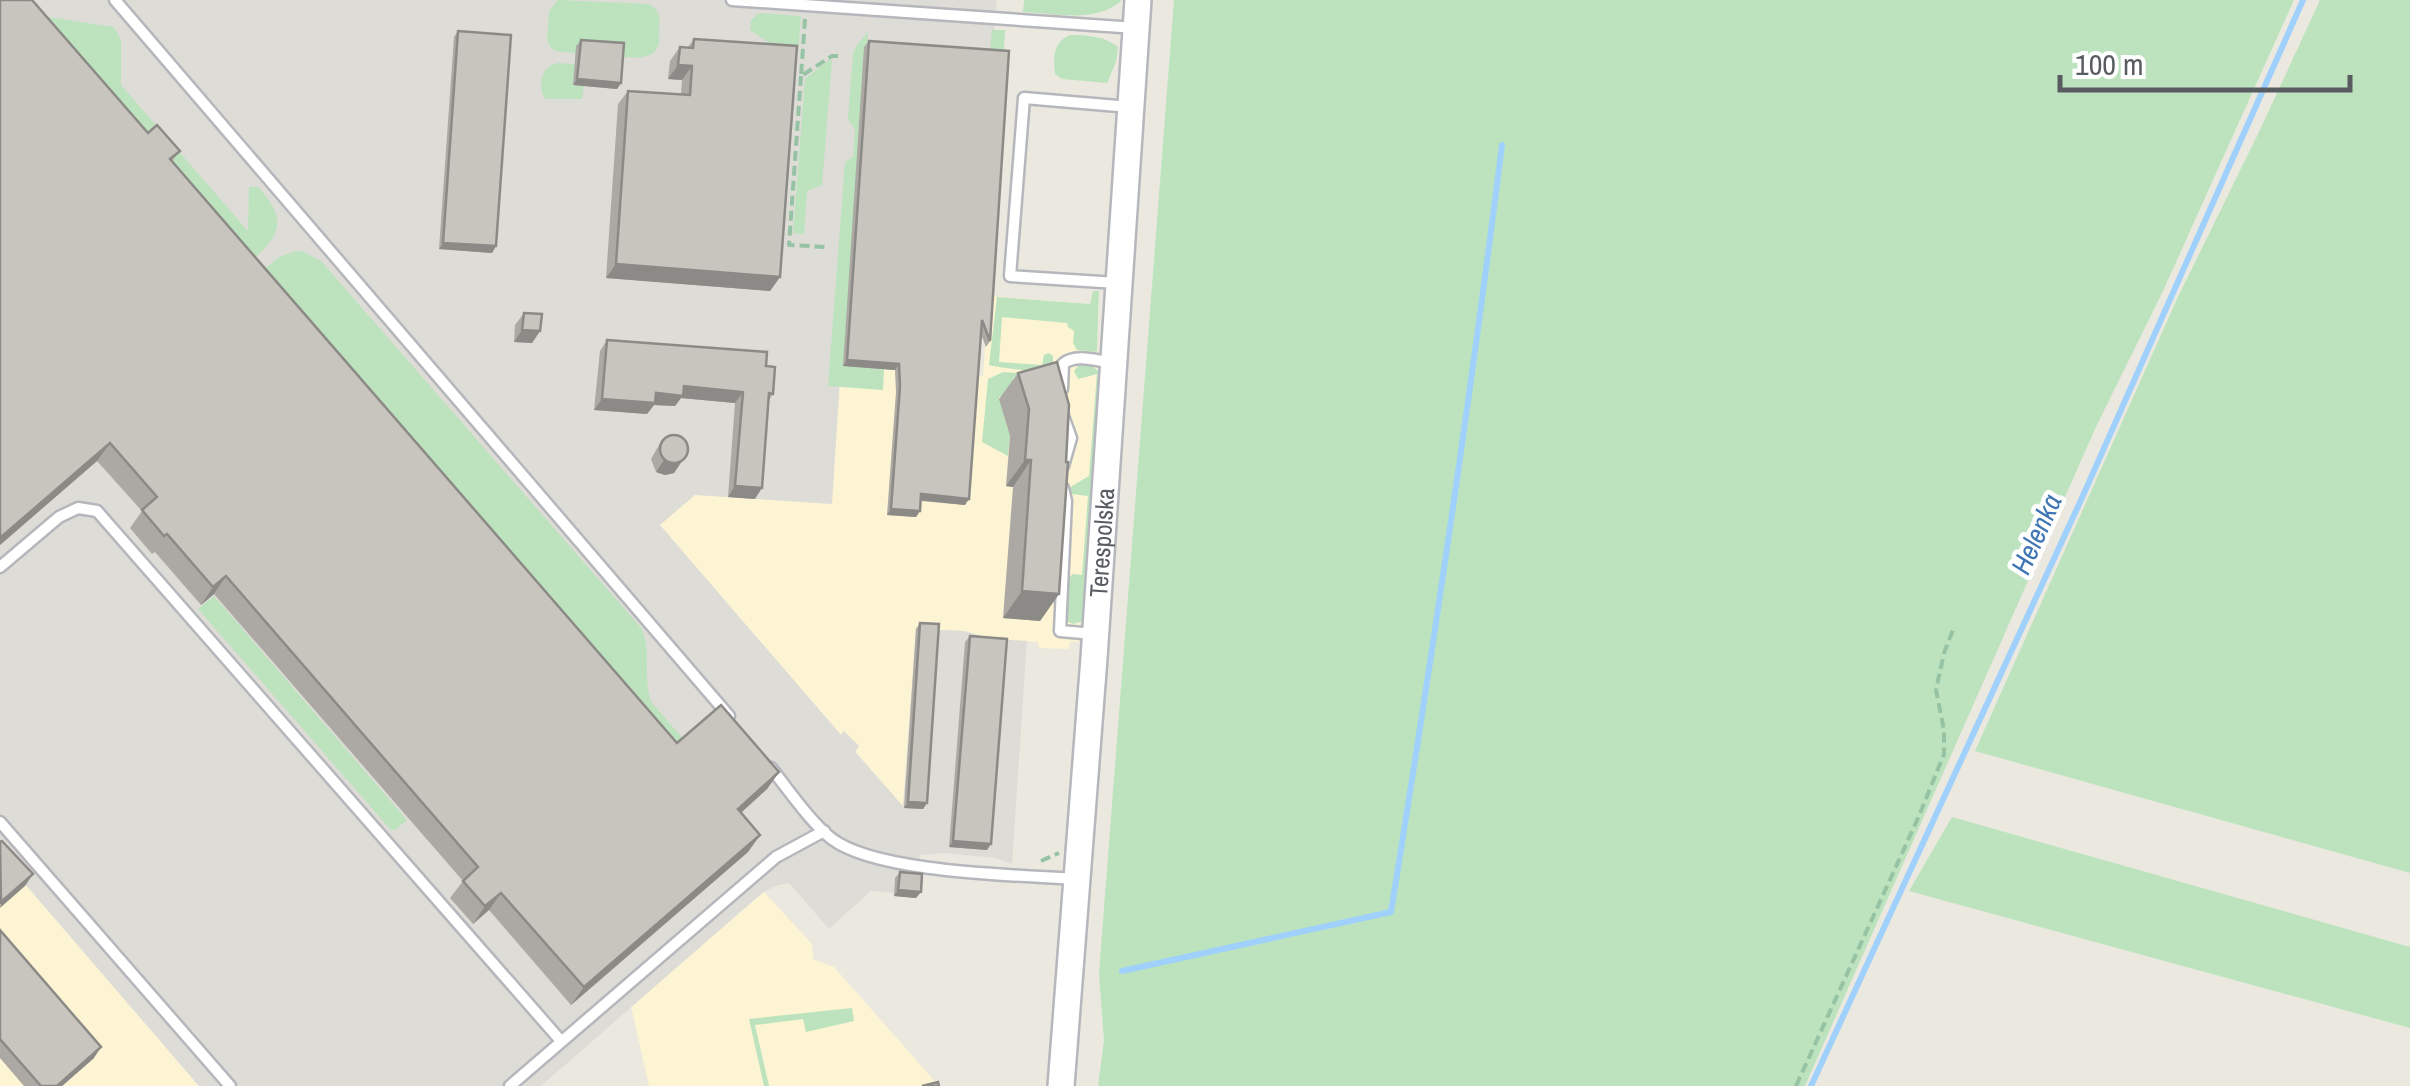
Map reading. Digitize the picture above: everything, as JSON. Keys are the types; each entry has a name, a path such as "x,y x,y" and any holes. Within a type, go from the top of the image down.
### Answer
{"street":[{"name":"Terespolska","path":"1060,1086 1096,634 1138,0"}],"lane":[{"path":"115,0 734,723"},
{"path":"732,0 806,6 851,4 1136,28"},
{"path":"1120,283 1010,276 1024,98 1131,107"},
{"path":"1096,634 1060,631 1066,501 1063,464 1071,438 1062,411 1062,364 1072,358 1115,363"},
{"path":"0,567 59,517 78,508 97,510 560,1041"},
{"path":"758,753 832,839 861,854 919,867 1076,879"},
{"path":"0,822 230,1086"},
{"path":"510,1086 776,857 824,831"}],"path":[{"path":"806,6 789,245 826,247"},
{"path":"801,76 832,56 842,56"},
{"path":"1796,1086 1944,754 1936,690 1953,630"}],"shaded area":[{"path":"0,0 997,0 992,56 861,49 832,504 695,495 660,525 841,735 844,731 859,746 855,752 903,806 916,629 964,631 993,639 1027,641 1012,864 995,858 920,855 916,898 871,891 829,929 789,883 775,886 762,893 541,1086 199,1086 0,855"},
{"path":"1093,291 1099,291 1097,373 1078,642 1070,641 1069,649 1039,648 1038,642 993,639 964,631 916,629 904,808 843,732 842,736 659,525 840,366 983,376 989,296 1090,304"},
{"path":"0,855 9,865 199,1086 0,1086"},
{"path":"764,892 812,944 813,959 834,967 939,1086 649,1086 631,1006"}],"green space":[{"path":"558,0 649,4 660,18 658,46 653,53 633,58 577,46 576,53 556,51 547,40 549,11"},
{"path":"1024,0 1122,0 1100,12 1075,15 1023,12"},
{"path":"1174,0 2294,0 2163,291 2095,429 1805,1086 1098,1086 1104,1041 1099,973"},
{"path":"2320,0 2410,0 2410,873 1975,751 2177,299"},
{"path":"759,13 801,16 798,53 783,52 750,30 751,20"},
{"path":"34,15 114,27 121,40 121,85 248,231 249,187 258,187 269,200 277,221 265,248 244,267"},
{"path":"992,30 1005,30 1007,57 843,366 884,369 883,390 828,386 845,162 853,157 855,130 848,119 853,53 868,32 867,44 990,51"},
{"path":"1070,35 1101,38 1118,47 1107,83 1062,79 1055,74 1055,51"},
{"path":"829,60 822,185 807,191 804,234 793,233 805,79"},
{"path":"558,63 575,64 573,85 584,86 582,99 545,99 542,77"},
{"path":"296,251 321,261 642,629 652,703 686,742 666,760 250,281 279,257"},
{"path":"1093,291 1099,291 1097,352 1077,350 1074,331 1067,323 1002,317 999,362 1042,365 1044,355 1049,353 1053,364 1035,371 989,365 997,297 1090,304"},
{"path":"1078,366 1092,366 1101,373 1086,615 1083,621 1073,624 1065,617 1068,578 1082,575 1088,496 1069,490 1089,476 1097,374 1078,379 1074,371"},
{"path":"1003,372 1019,373 1013,378 1016,392 999,397 1010,436 1008,456 982,442 988,379"},
{"path":"214,596 407,820 395,830 198,609"},
{"path":"1952,817 2410,947 2410,1028 1909,891"},
{"path":"852,1008 854,1021 806,1032 803,1019 755,1025 769,1086 764,1086 749,1019"}],"building":[{"path":"0,0 32,0 148,133 157,125 180,151 170,159 677,743 721,705 779,772 738,809 760,835 584,987 501,893 485,906 463,881 478,867 226,576 213,587 167,534 164,536 142,510 157,497 110,443 0,538"},
{"path":"458,31 511,35 496,246 443,243"},
{"path":"694,39 797,46 780,277 616,264 628,91 690,95 692,66 678,65 680,47 693,48"},
{"path":"581,40 624,43 621,83 577,79"},
{"path":"869,41 1009,51 990,341 982,320 969,499 921,494 920,511 891,509 899,364 847,360"},
{"path":"524,313 542,314 540,331 522,330"},
{"path":"607,340 767,352 766,366 775,367 773,394 769,393 762,488 735,486 743,392 684,386 683,396 656,393 655,403 602,399"},
{"path":"1057,362 1069,405 1059,594 1022,591 1031,460 1025,460 1029,409 1018,373"},
{"path":"674,435 684,439 688,449 684,459 674,463 664,459 660,449 664,439"},
{"path":"920,623 939,624 927,803 908,802"},
{"path":"970,636 1007,639 991,844 953,841"},
{"path":"0,842 33,874 1,902"},
{"path":"900,872 922,874 921,892 898,890"},
{"path":"0,930 101,1047 57,1086 41,1086 0,1039"}],"waterway":[{"name":"Helenka","path":"1811,1086 2081,500 2303,0"},
{"path":"1122,971 1391,912 1450,529 1502,145"}]}
